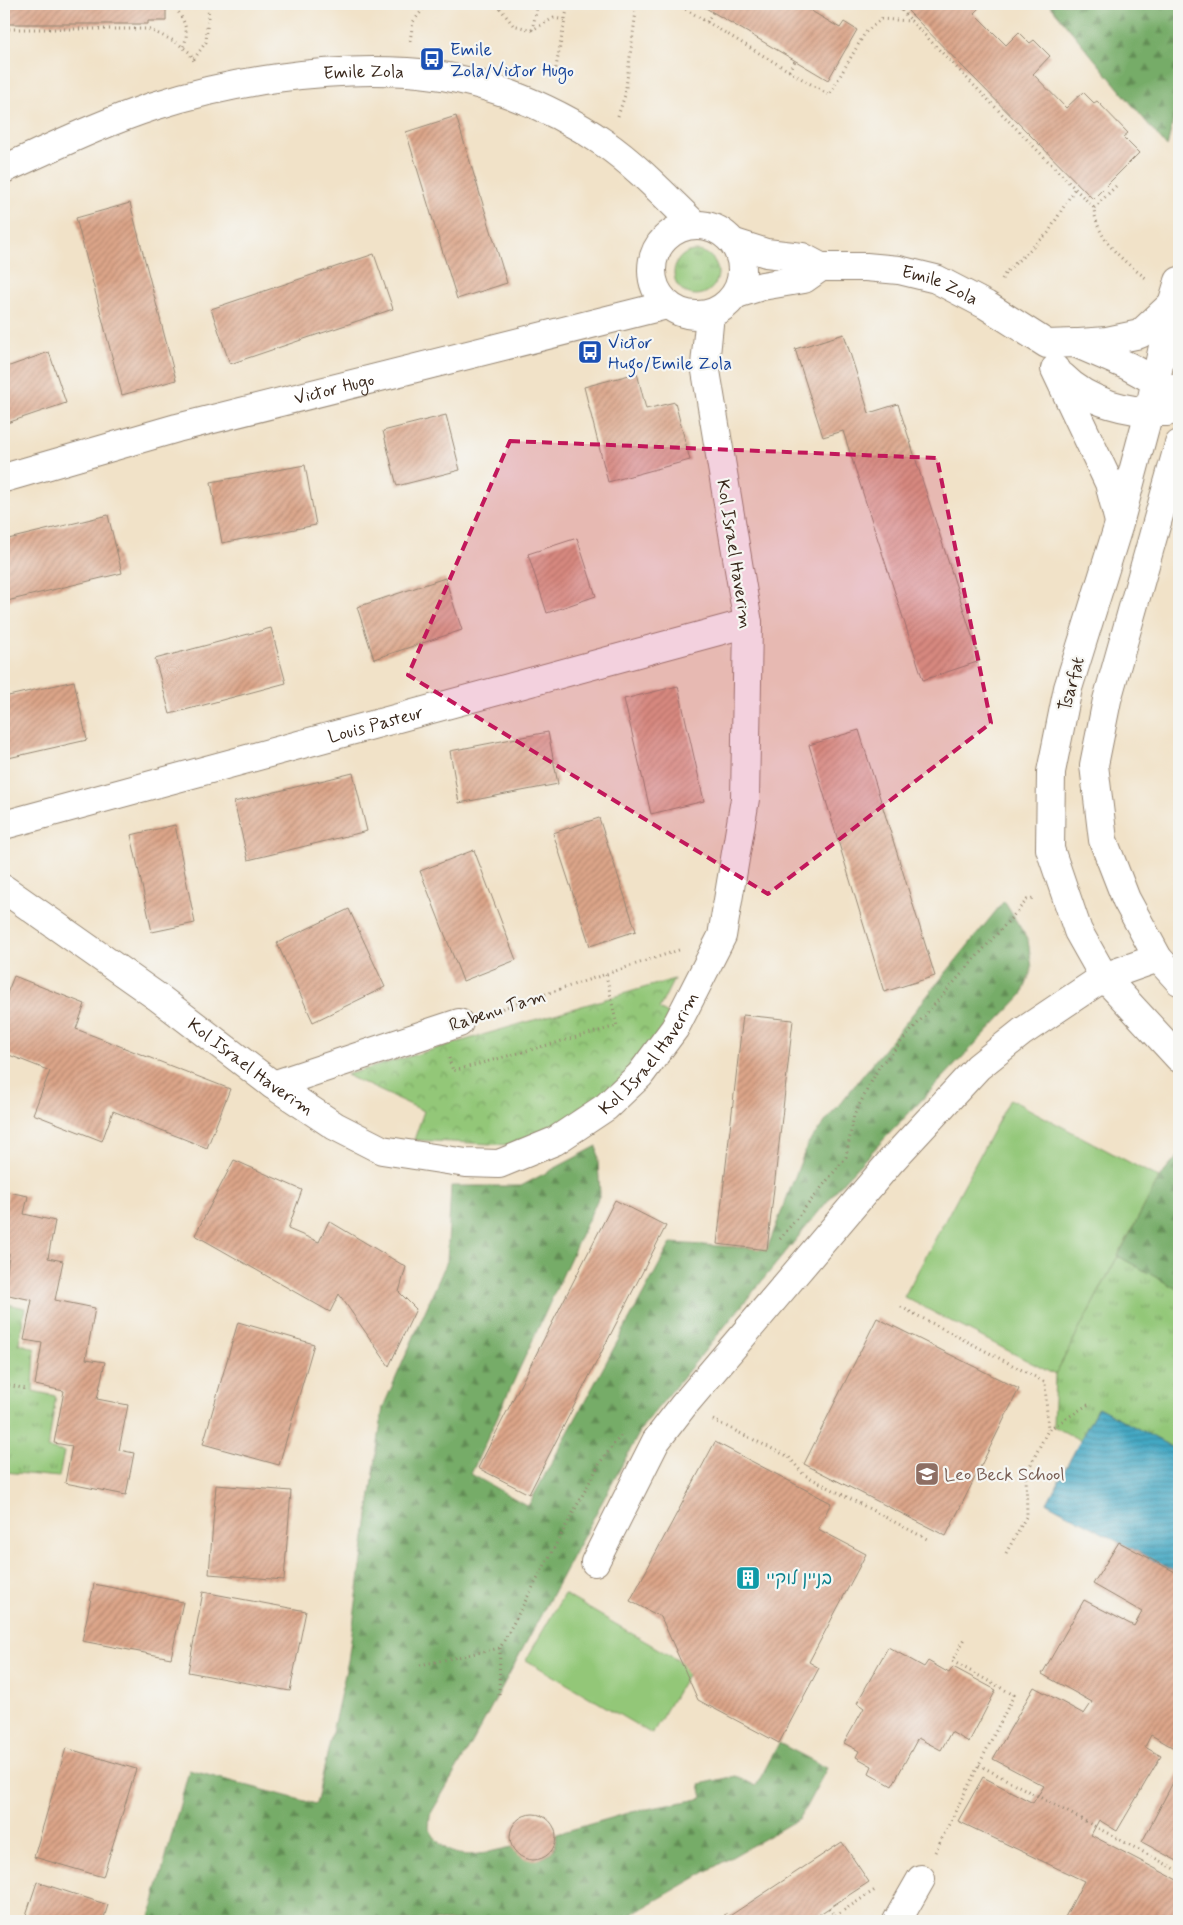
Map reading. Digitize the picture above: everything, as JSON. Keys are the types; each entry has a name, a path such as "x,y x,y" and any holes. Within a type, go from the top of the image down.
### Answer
{"street":[{"name":"Emile Zola","path":"4,169 109,122 203,93 304,76 407,72 457,80 504,93 576,126 625,158 694,224"},
{"path":"694,224 717,228 735,243 741,255 742,281 736,294 726,306 710,314 695,316 680,312 667,304 657,291 652,275 653,257 664,239 678,228 694,224"},
{"name":"Emile Zola","path":"735,243 766,253 802,257 821,267 866,267 899,270 936,279 986,305 1051,357 1070,385 1087,396 1110,404 1149,412 1179,410"},
{"path":"736,294 762,286 804,279 821,267"},
{"path":"1119,524 1109,483 1051,357 1075,343 1107,341 1140,334 1175,293"},
{"name":"Tsarfat","path":"1175,293 1149,412 1119,524 1068,688 1051,772 1050,849 1078,931 1104,977 1179,1058"},
{"name":"Victor Hugo","path":"4,478 177,428 667,304"},
{"name":"Kol Israel Haverim","path":"4,889 159,998 273,1085 334,1126 382,1150 466,1163 498,1164 555,1141 606,1107 640,1075 675,1028 722,936 745,799 748,623 705,365 710,314"},
{"path":"1075,343 1128,366 1179,394"},
{"path":"1179,444 1107,700 1094,765 1103,840 1126,899 1158,958 1179,981"},
{"name":"Louis Pasteur","path":"4,825 748,623"},
{"path":"595,1562 656,1441 683,1406 891,1161 978,1067 1022,1032 1104,977 1158,958"},
{"name":"Rabenu Tam","path":"273,1085 450,1026"},
{"path":"897,1921 921,1879"}],"path":[{"path":"174,4 186,28 187,38 183,48"},
{"path":"4,29 152,30 168,36 194,59 202,51 209,30 209,4"},
{"path":"409,43 413,22 426,4"},
{"path":"486,4 499,7 513,25 532,30 554,18 565,20"},
{"path":"532,30 538,4"},
{"path":"554,75 568,4"},
{"path":"621,110 625,95 637,4"},
{"path":"677,4 829,95 865,33 881,18 911,21"},
{"path":"910,4 902,11 1094,208 1095,219 1103,237 1141,275"},
{"path":"707,22 713,12"},
{"path":"28,24 29,29"},
{"path":"113,24 113,29"},
{"path":"943,53 946,50"},
{"path":"788,71 795,60"},
{"path":"1004,116 1008,112"},
{"path":"1063,176 1067,172"},
{"path":"1094,208 1116,186"},
{"path":"1006,272 1048,233 1075,188"},
{"path":"778,1241 846,1157 854,1115 879,1066 1027,900 1062,885"},
{"name":"Rabenu Tam","path":"450,1026 722,936"},
{"path":"450,1026 453,1071 617,1026 606,974"},
{"path":"901,1307 1045,1382 1048,1430 1026,1474 1027,1515 1006,1553"},
{"path":"4,1384 26,1389"},
{"path":"1048,1430 1089,1404"},
{"path":"683,1406 789,1456 802,1474 929,1540"},
{"path":"498,1694 500,1648 601,1460 625,1430"},
{"path":"921,1879 1014,1695 952,1661 966,1637"},
{"path":"420,1666 500,1648"},
{"path":"979,1764 1179,1871"},
{"path":"827,1921 875,1890"},
{"path":"829,1908 838,1921"}],"highlighted area":[{"path":"510,441 937,458 991,723 768,894 408,675"}],"green space":[{"path":"1049,4 1179,4 1179,95 1167,147"},
{"path":"700,251 712,257 717,264 717,282 712,289 705,294 692,295 680,289 675,282 674,269 680,257 687,252"},
{"path":"1004,901 1028,940 1032,968 1022,995 844,1181 643,1426 473,1741 430,1815 429,1828 437,1840 455,1853 475,1854 512,1847 526,1857 541,1858 553,1850 556,1843 556,1834 632,1812 703,1798 700,1784 736,1776 756,1786 779,1743 827,1768 800,1818 620,1921 149,1921 189,1770 316,1804 348,1661 383,1407 447,1261 451,1186 521,1186 597,1146 600,1194 471,1474 528,1506 671,1243 767,1249 808,1143"},
{"path":"674,979 659,1009 672,1016 632,1075 570,1119 510,1145 414,1140 424,1111 346,1075"},
{"path":"1010,1099 1159,1178 1055,1375 904,1297"},
{"path":"1179,1155 1179,1290 1118,1256 1159,1178"},
{"path":"1118,1256 1179,1290 1179,1451 1098,1407 1080,1440 1053,1426 1055,1375"},
{"path":"4,1303 25,1308 19,1343 35,1349 33,1391 56,1396 48,1448 64,1452 59,1477 4,1472"},
{"path":"564,1594 691,1668 652,1734 526,1660"}],"water":[{"path":"1098,1407 1179,1451 1179,1574 1047,1503"}],"building":[{"path":"4,4 166,4 166,21 148,21 148,24 4,24"},
{"path":"699,4 778,4 784,7 786,4 805,4 803,6 840,28 844,22 857,30 828,80"},
{"path":"915,4 983,4 974,13 1006,45 1019,32 1030,43 1034,40 1050,56 1033,74 1066,108 1083,92 1094,103 1097,101 1128,133 1123,137 1139,153 1093,199 908,11"},
{"path":"456,116 507,283 457,299 406,132"},
{"path":"130,203 176,380 122,395 76,218"},
{"path":"374,254 393,309 230,364 211,309"},
{"path":"844,334 869,413 898,404 980,661 923,680 843,431 823,437 795,349"},
{"path":"49,352 66,403 4,424 4,368"},
{"path":"637,373 646,409 675,402 690,460 608,482 584,387"},
{"path":"446,415 460,470 397,486 383,431"},
{"path":"305,465 316,525 222,543 211,482"},
{"path":"108,515 122,573 7,601 4,586 4,540"},
{"path":"577,538 596,596 547,613 528,554"},
{"path":"445,578 462,630 374,659 357,607"},
{"path":"271,628 286,683 170,714 155,659"},
{"path":"74,681 87,740 4,759 4,697"},
{"path":"678,686 704,801 651,814 624,699"},
{"path":"859,730 935,976 884,992 809,745"},
{"path":"548,732 558,784 459,803 450,751"},
{"path":"353,773 367,831 248,860 234,802"},
{"path":"599,818 636,931 590,946 553,833"},
{"path":"175,825 195,923 152,932 131,835"},
{"path":"474,850 516,960 463,981 420,871"},
{"path":"349,909 385,987 313,1022 277,943"},
{"path":"14,976 85,1004 76,1029 230,1089 207,1148 113,1111 102,1141 33,1114 50,1071 4,1053 4,1001"},
{"path":"743,1015 793,1020 767,1250 717,1244"},
{"path":"234,1160 302,1190 288,1229 319,1242 329,1221 406,1267 399,1292 416,1309 389,1366 339,1294 330,1312 195,1235"},
{"path":"8,1192 28,1196 24,1214 55,1221 48,1258 63,1261 55,1300 95,1308 86,1359 105,1362 97,1399 128,1405 119,1450 134,1453 126,1495 65,1483 72,1446 54,1443 64,1391 35,1385 42,1343 24,1340 32,1300 4,1294 9,1254 4,1253 4,1213"},
{"path":"615,1200 666,1226 529,1494 478,1468"},
{"path":"877,1318 1019,1389 946,1536 804,1464"},
{"path":"238,1322 314,1344 279,1465 203,1444"},
{"name":"בניין לוקיי","path":"715,1442 831,1503 818,1529 866,1554 809,1662 819,1668 779,1743 698,1700 661,1617 630,1601"},
{"path":"216,1485 291,1491 284,1580 209,1574"},
{"path":"1119,1542 1179,1574 1179,1751 1151,1735 1145,1747 1161,1756 1117,1831 1099,1820 1091,1835 1179,1881 1179,1921 1063,1921 1084,1881 958,1821 983,1777 1033,1803 1044,1786 993,1759 1034,1687 1084,1714 1092,1702 1042,1674 1084,1600 1134,1626 1142,1612 1093,1584"},
{"path":"94,1584 183,1602 171,1658 82,1641"},
{"path":"203,1592 306,1611 290,1691 188,1672"},
{"path":"888,1647 924,1667 928,1661 949,1673 953,1667 996,1690 969,1742 951,1732 941,1750 918,1738 892,1786 869,1773 872,1766 856,1757 859,1751 844,1743 864,1708 857,1703"},
{"path":"66,1748 136,1769 103,1877 34,1857"},
{"path":"1179,1771 1179,1862 1142,1842"},
{"path":"538,1814 542,1815 552,1824 555,1828 555,1846 546,1856 538,1860 528,1860 520,1856 511,1846 510,1832 514,1824 524,1815"},
{"path":"842,1842 869,1882 809,1921 722,1921"},
{"path":"37,1882 108,1905 103,1921 24,1921"}],"place":[{"name":"Emile Zola/Victor Hugo","path":"432,59"},
{"name":"Victor Hugo/Emile Zola","path":"590,352"},
{"name":"Leo Beck School","path":"927,1474"},
{"name":"בניין לוקיי","path":"748,1578"}]}
